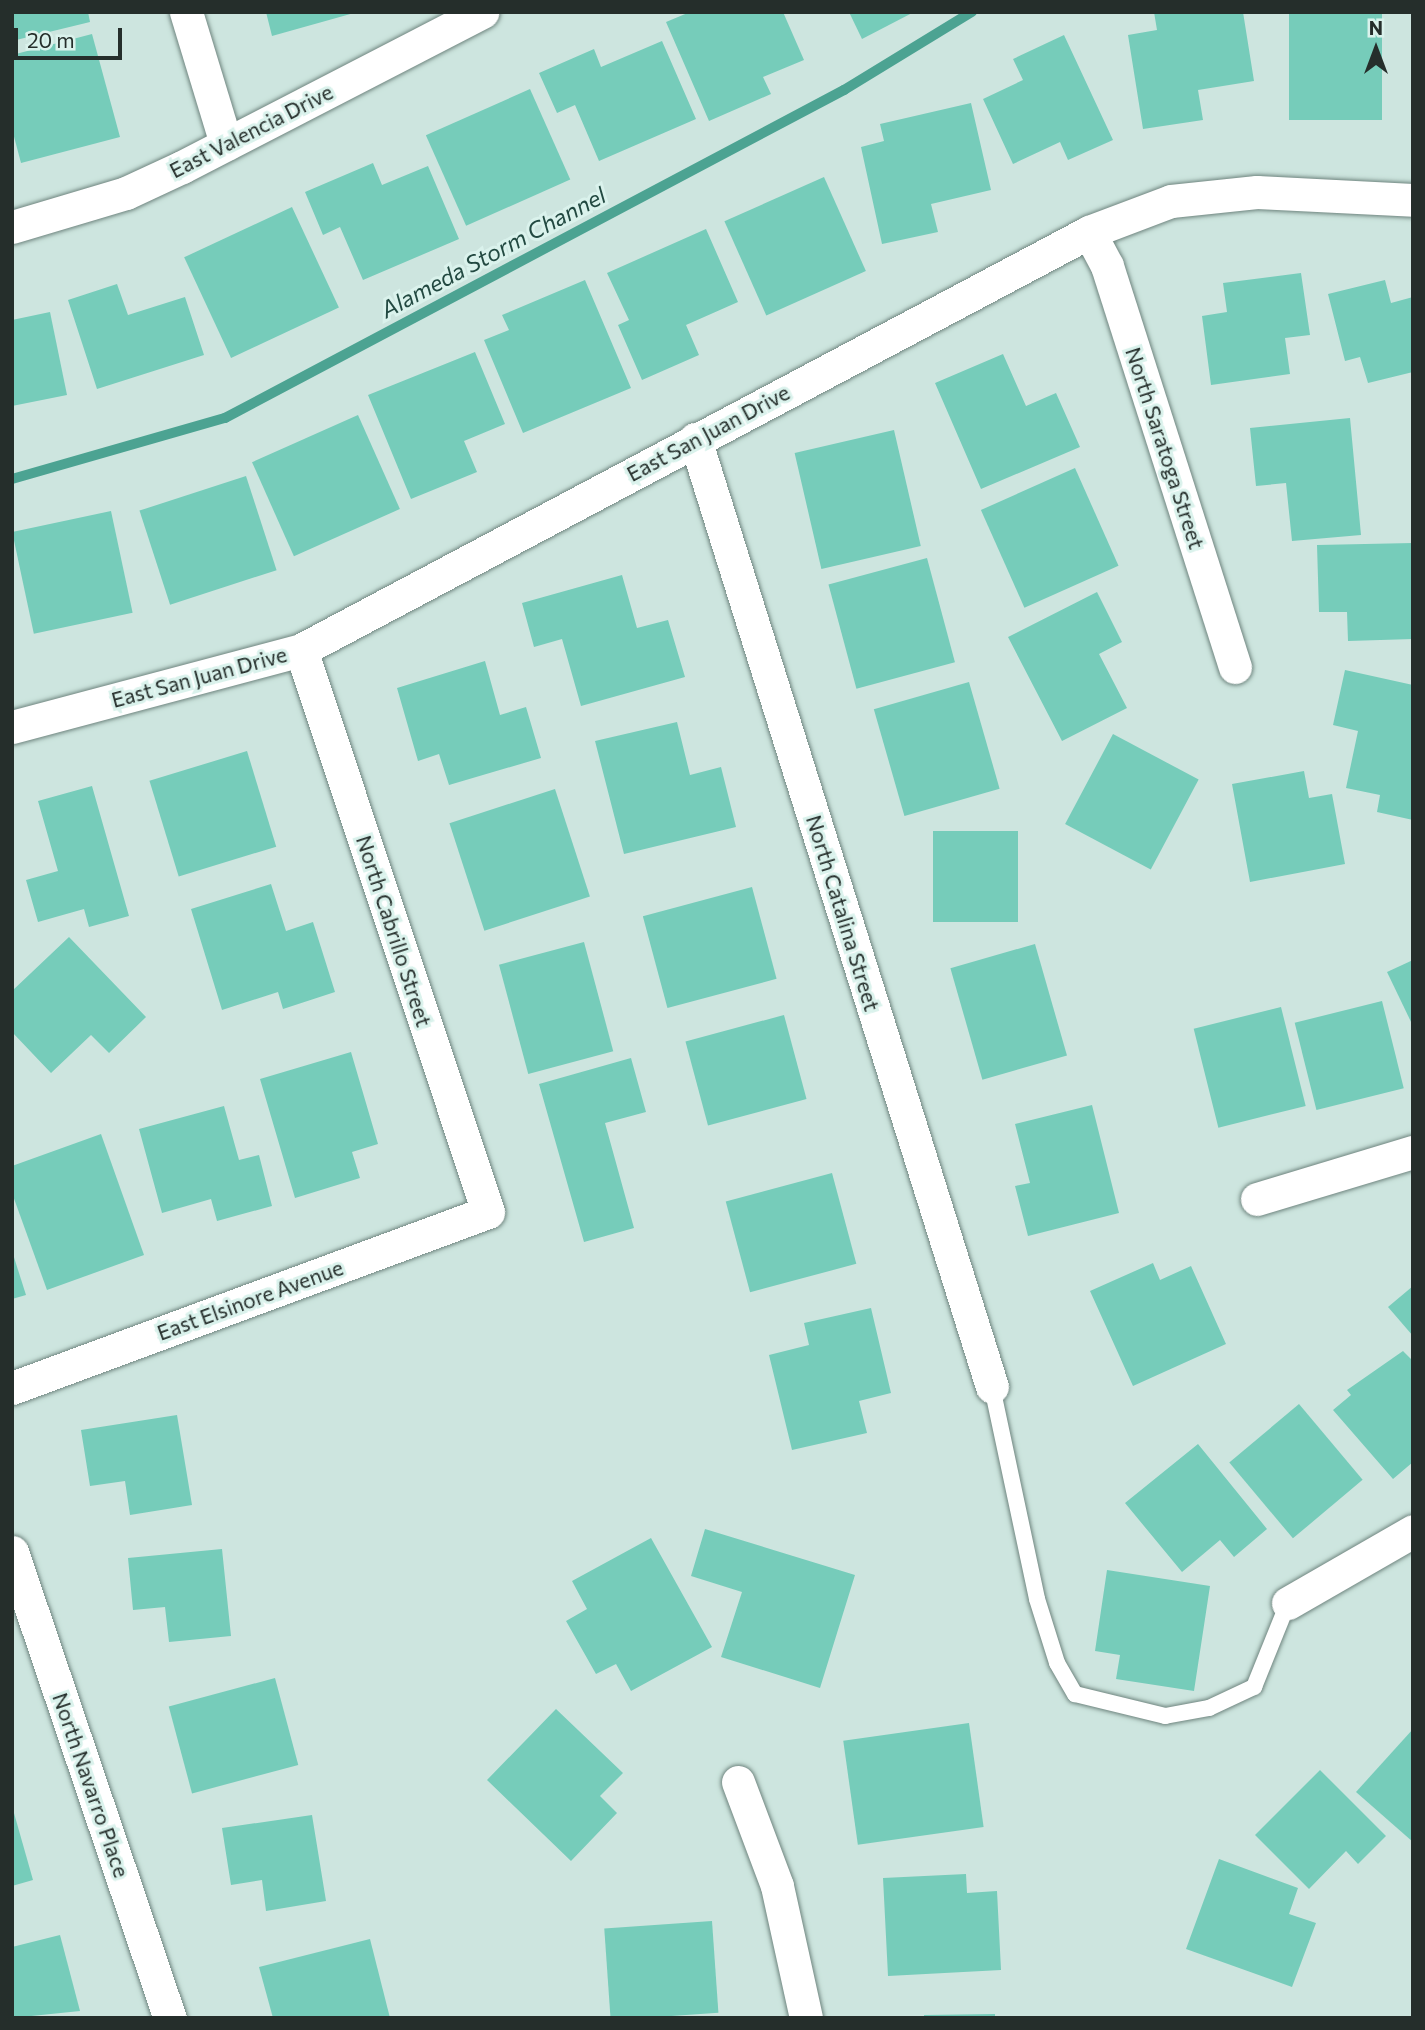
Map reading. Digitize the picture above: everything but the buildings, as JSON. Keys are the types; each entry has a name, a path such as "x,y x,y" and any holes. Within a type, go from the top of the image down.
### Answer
{"street":[{"path":"186,12 226,145"},
{"name":"East Valencia Drive","path":"12,227 126,193 226,145 482,12"},
{"name":"East San Juan Drive","path":"12,727 301,650 1089,232 1171,201 1256,192 1413,200"},
{"name":"North Saratoga Street","path":"1089,232 1107,266 1235,667"},
{"name":"North Catalina Street","path":"695,439 992,1387"},
{"name":"North Cabrillo Street","path":"301,650 488,1212"},
{"path":"1257,1199 1413,1152"},
{"name":"East Elsinore Avenue","path":"12,1388 488,1212"},
{"path":"1288,1603 1413,1531"},
{"name":"North Navarro Place","path":"12,1552 170,2018"},
{"path":"738,1782 777,1886 806,2018"}],"lane":[{"path":"992,1387 1037,1599 1057,1663 1076,1694 1165,1716 1209,1708 1254,1687 1288,1603"}],"waterway":[{"name":"Alameda Storm Channel","path":"12,479 225,418 844,90 972,12"}]}
